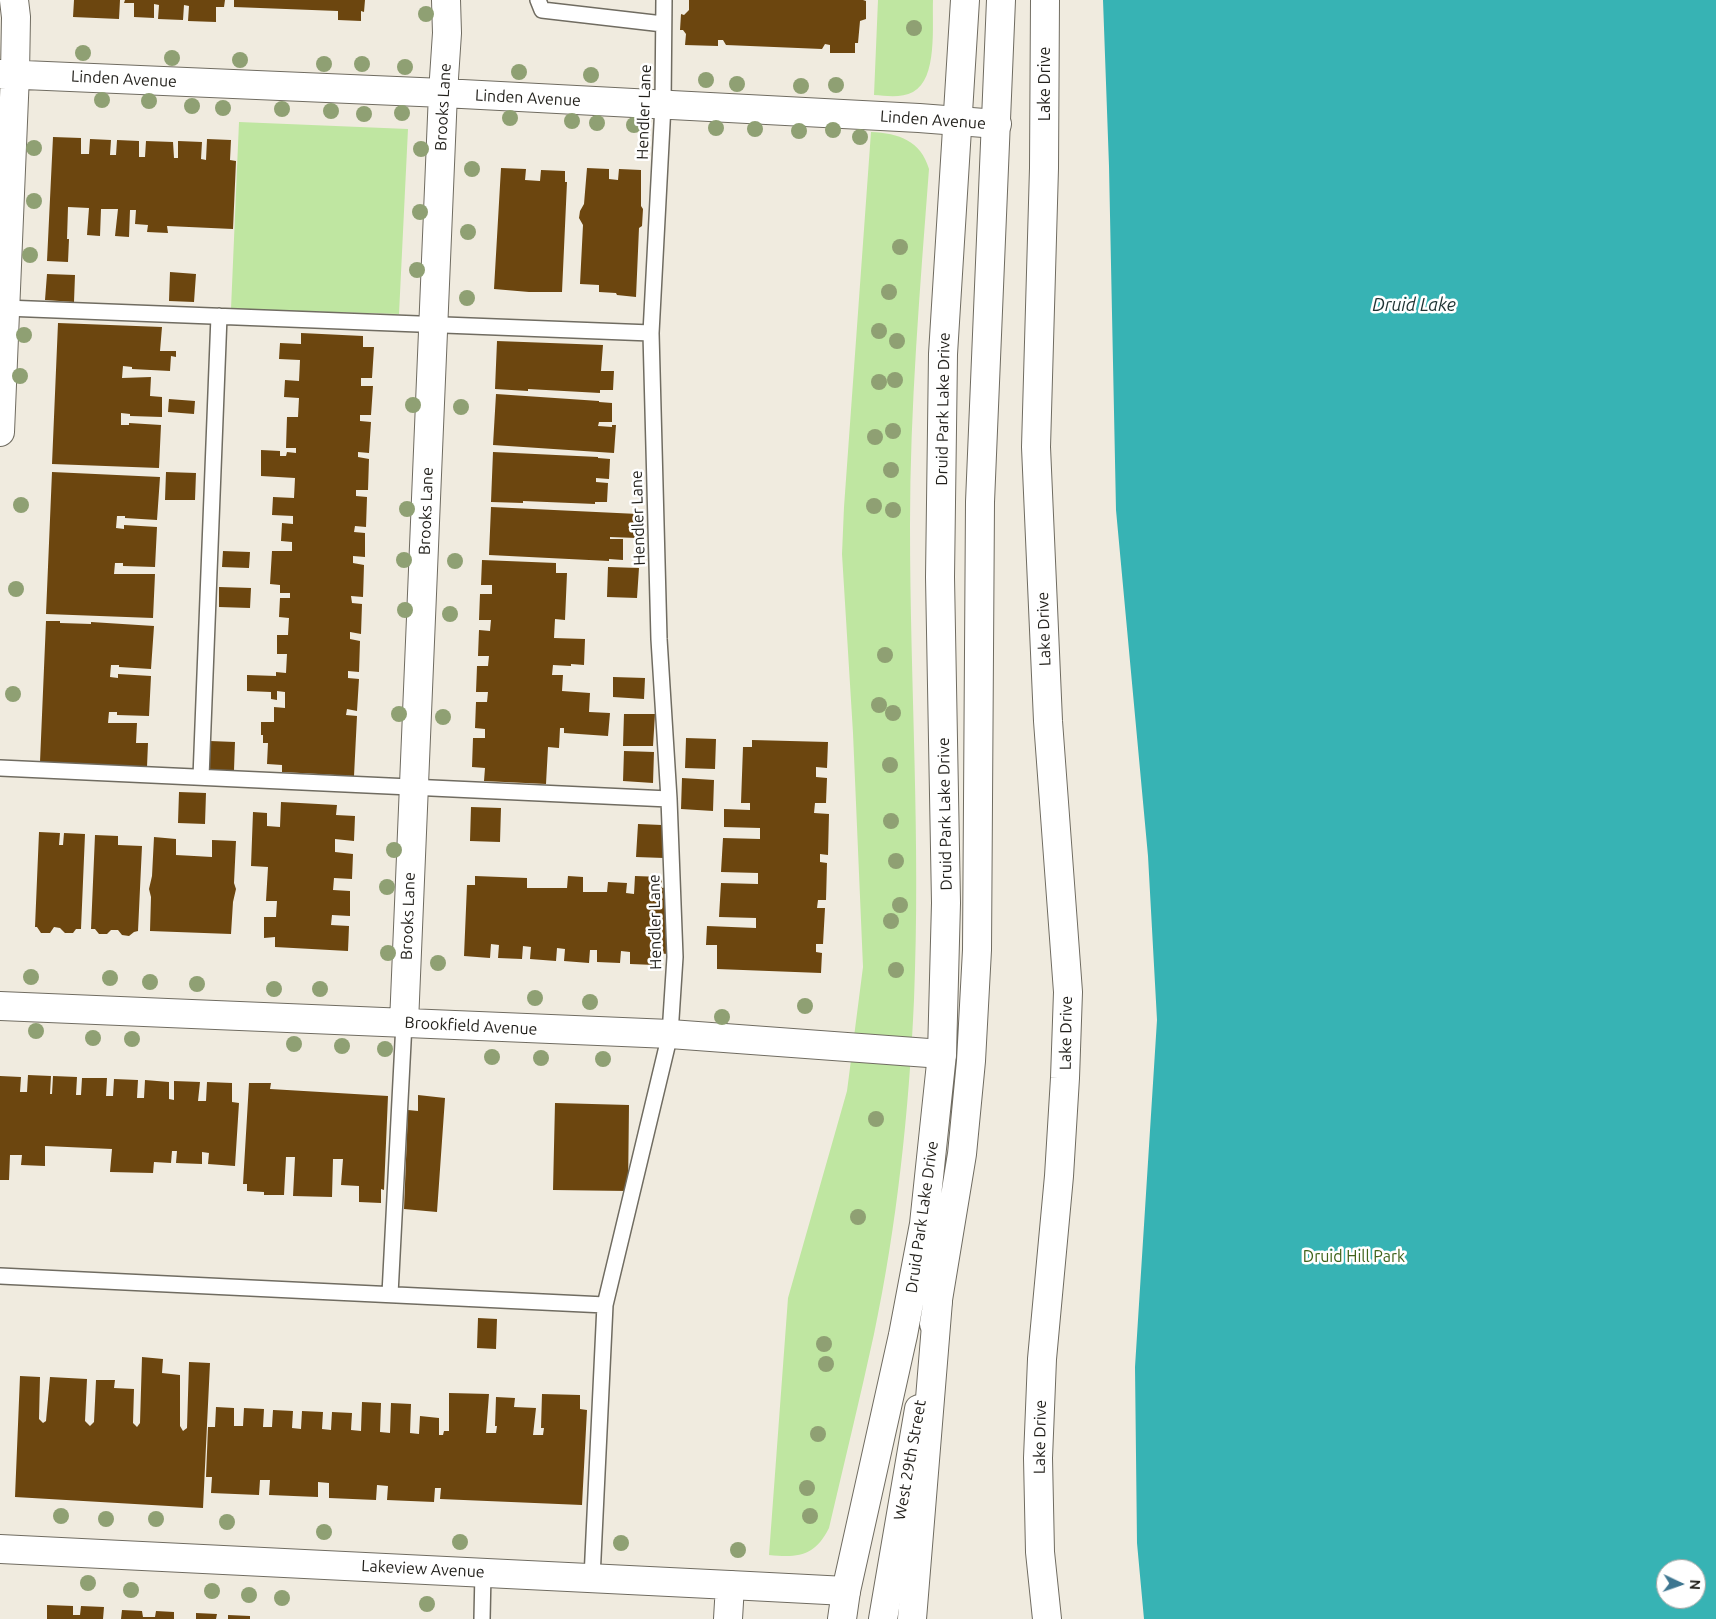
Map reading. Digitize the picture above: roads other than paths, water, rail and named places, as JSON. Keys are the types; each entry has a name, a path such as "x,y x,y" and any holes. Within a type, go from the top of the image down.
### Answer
{"main road":[{"path":"0,432 7,74 16,16 14,0"},
{"name":"Brooks Lane","path":"404,1023 447,33 446,0"},
{"name":"Druid Park Lake Drive","path":"842,1619 846,1591 903,1334 924,1224 942,1054 946,903 940,577 943,374 965,0"},
{"name":"Druid Park Lake Drive","path":"938,1301 962,1154 971,1061 976,968 980,502 1000,0"},
{"name":"Lake Drive","path":"1045,0 1044,168 1036,447 1048,721 1068,992 1059,1176 1042,1359 1038,1458 1040,1552 1048,1619"},
{"name":"Linden Avenue","path":"7,74 443,93 996,124"},
{"name":"Brookfield Avenue","path":"0,1006 670,1034 942,1054"},
{"path":"912,1619 938,1301"},
{"name":"West 29th Street","path":"883,1619 938,1301"},
{"name":"Lakeview Avenue","path":"0,1549 846,1591"},
{"path":"728,1619 730,1585"}],"lane":[{"path":"538,0 542,10 664,24"},
{"name":"Hendler Lane","path":"592,1578 605,1305 670,1034 674,957 669,799 659,639 650,332 663,105 664,0"},
{"path":"4,301 219,316 650,332"},
{"path":"201,777 219,316"},
{"path":"0,768 669,799"},
{"path":"390,1294 404,1023"},
{"path":"0,1276 605,1305"},
{"path":"482,1619 483,1572"}],"water":[{"name":"Druid Lake","path":"1103,0 1716,0 1716,1619 1144,1619 1137,1543 1135,1367 1157,1020 1148,856 1116,510 1109,166"}],"park label":[{"name":"Druid Hill Park","path":"1354,1257"}]}
